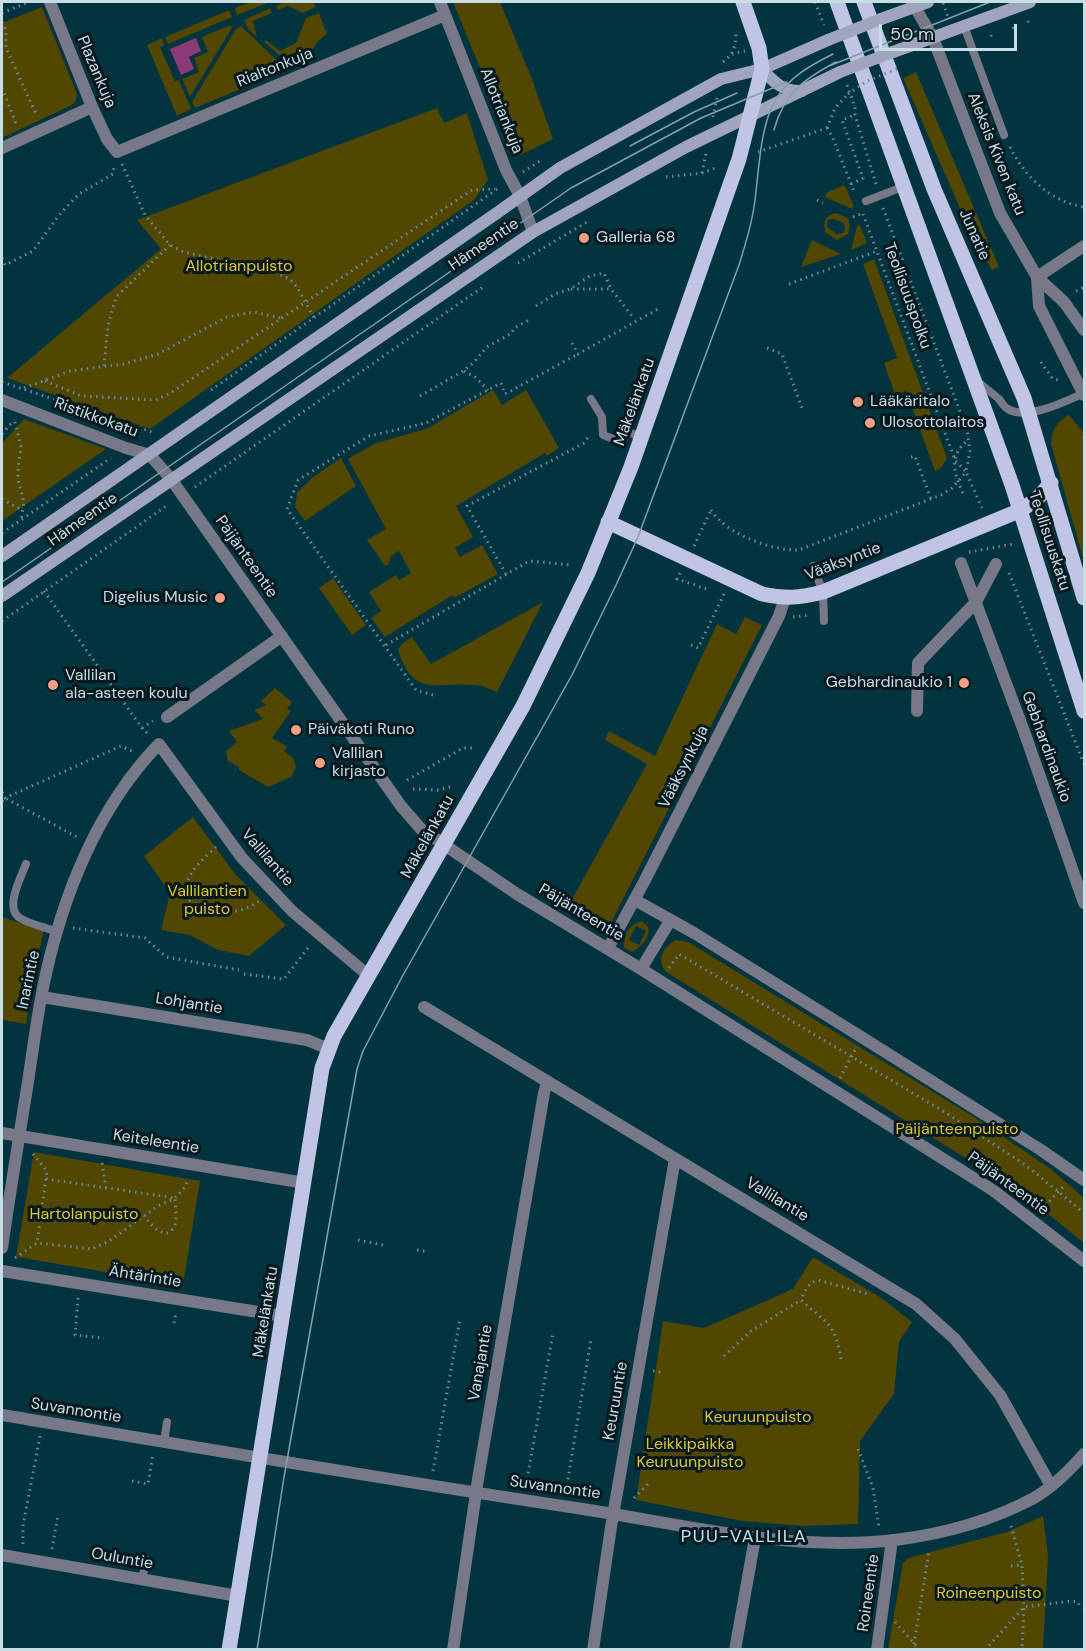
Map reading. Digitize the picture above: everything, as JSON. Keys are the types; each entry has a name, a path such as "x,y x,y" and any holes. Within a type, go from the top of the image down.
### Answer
{"main road":[{"path":"743,2 759,48 762,69 779,86 793,92 802,91"},
{"path":"837,2 974,379"},
{"name":"Junatie","path":"864,2 934,189 1011,365 1051,483"},
{"name":"Hämeentie","path":"2,556 560,168 721,79 762,69 828,37 880,19 913,4 928,2"},
{"name":"Hämeentie","path":"2,596 533,232 686,147 750,115 893,52 1030,2"},
{"name":"Mäkelänkatu","path":"229,1650 322,1068 328,1049 523,706 588,573 642,438 739,159 762,69"},
{"name":"Teollisuuskatu","path":"974,379 1021,510 1084,711"},
{"name":"Teollisuuskatu","path":"1051,483 1084,598"},
{"name":"Vääksyntie","path":"608,522 730,581 762,594 785,598 823,592 1021,510 1051,483"}],"street":[{"name":"Plazankuja","path":"50,2 92,107 107,139 117,152"},
{"name":"Allotriankuja","path":"440,2 533,232"},
{"name":"Aleksis Kiven katu","path":"913,4 933,38 1000,213 1037,277 1064,302 1084,330"},
{"name":"Rialtonkuja","path":"117,152 445,15"},
{"path":"2,148 92,107"},
{"path":"1037,277 1084,246"},
{"name":"Aleksis Kiven katu","path":"1037,277 1039,306 1084,394"},
{"name":"Ristikkokatu","path":"2,400 150,455 171,479"},
{"name":"Päijänteentie","path":"171,479 401,806 416,824 517,894 608,948 994,1191 1084,1261"},
{"name":"Gebhardinaukio","path":"960,563 1025,734 1084,903"},
{"path":"917,711 918,663 975,602 1002,563"},
{"name":"Vääksynkuja","path":"608,948 635,900 779,616 785,598"},
{"path":"167,717 282,636"},
{"name":"Inarintie","path":"2,1248 42,997 58,930 81,865 94,837 132,777 159,744"},
{"name":"Vallilantie","path":"159,744 242,858 292,911 369,976"},
{"path":"635,900 694,933 863,1038 1041,1150 1084,1180"},
{"path":"641,969 670,921"},
{"name":"Lohjantie","path":"42,997 307,1040 328,1049"},
{"name":"Vallilantie","path":"424,1006 916,1304 955,1339 1000,1395 1051,1486"},
{"name":"Vanajantie","path":"453,1650 476,1494 547,1082"},
{"name":"Keiteleentie","path":"2,1133 304,1183"},
{"name":"Keuruuntie","path":"593,1650 613,1514 675,1159"},
{"name":"Ähtärintie","path":"2,1271 284,1316"},
{"name":"Suvannontie","path":"2,1415 755,1538 825,1542 892,1540 940,1534 999,1514 1035,1497 1051,1486 1084,1454"},
{"path":"735,1650 755,1538"},
{"name":"Roineentie","path":"877,1650 884,1613 892,1540"},
{"name":"Ouluntie","path":"2,1555 238,1596"}],"lane":[{"path":"964,26 1004,135"},
{"path":"866,201 905,186"},
{"path":"974,379 1000,400 1006,408 1015,412 1029,413 1084,394"},
{"path":"591,399 602,417 603,435 621,442 629,432 642,438"},
{"path":"813,566 823,592 824,621"},
{"path":"26,864 13,901 14,911 19,918 58,930"},
{"path":"160,1441 167,1422"},
{"path":"142,1580 146,1560"}],"path":[{"path":"2,13 29,2"},
{"path":"815,2 828,37"},
{"path":"2,22 6,31 3,45 43,129"},
{"path":"732,54 759,48"},
{"path":"658,182 667,177 702,173 827,128 835,108 848,93 867,81 899,68"},
{"path":"711,510 716,518 729,529 775,549 799,550 941,495 966,472 970,451 967,430 879,196 876,177 855,115 855,107 842,74"},
{"path":"2,88 22,138"},
{"path":"851,184 863,178 842,120 855,115"},
{"name":"Teollisuuspolku","path":"827,128 877,251 955,460 966,472"},
{"path":"1004,135 1016,159 1050,196 1084,207"},
{"path":"117,152 145,215 170,245 184,252 274,272 290,279 314,318"},
{"path":"2,258 5,265 33,251 59,215 79,194 113,174 117,152"},
{"path":"45,381 82,396 155,400 169,394 472,190 497,189"},
{"path":"817,200 823,203"},
{"path":"516,264 590,220"},
{"path":"104,366 108,325 116,297 170,245"},
{"path":"789,284 877,251"},
{"path":"536,306 590,276 604,273 611,289 632,316"},
{"path":"2,621 487,284"},
{"path":"1076,291 1084,287"},
{"path":"570,289 611,289"},
{"path":"434,695 416,690 287,509 298,480 369,436 426,423 501,383 506,394 658,309"},
{"path":"24,388 70,371 124,364 158,354 227,317 253,312 281,318"},
{"path":"420,396 464,370 487,347 530,320"},
{"path":"572,343 578,354"},
{"path":"767,348 782,354 802,408"},
{"path":"1041,362 1053,379 1061,380"},
{"path":"464,370 488,390"},
{"path":"2,382 152,432"},
{"path":"506,574 467,507 584,443 602,417"},
{"path":"2,434 14,420 21,447 18,480 24,502 21,520"},
{"path":"963,493 957,482 955,460 960,446 969,440"},
{"path":"911,458 915,456 931,499"},
{"path":"966,472 971,484"},
{"path":"2,499 22,510"},
{"path":"996,541 1002,563 1084,764"},
{"path":"998,548 1010,545"},
{"path":"386,645 529,561 571,565"},
{"path":"691,645 698,648 730,581"},
{"path":"44,591 142,728 159,744"},
{"path":"4,800 121,746 133,752"},
{"path":"407,780 463,748 472,747"},
{"path":"413,789 439,790 453,786"},
{"path":"2,792 4,800 81,839"},
{"path":"218,845 197,866 185,884 184,890 190,901 224,912 241,910 262,898"},
{"path":"58,930 145,938 166,957 239,970"},
{"path":"244,974 284,979 311,943"},
{"path":"666,972 684,948"},
{"path":"680,954 943,1111 1027,1166 1084,1213"},
{"path":"833,1090 863,1038"},
{"path":"30,1150 47,1171 37,1243"},
{"path":"102,1161 106,1188"},
{"path":"13,1259 37,1243 92,1249 109,1241 158,1206 175,1198 186,1186 190,1174"},
{"path":"46,1179 175,1198"},
{"path":"1045,1206 1057,1194"},
{"path":"144,1216 154,1229 161,1232 170,1231 174,1227 175,1198"},
{"path":"358,1240 383,1245"},
{"path":"417,1250 429,1252"},
{"path":"724,1356 751,1331 801,1300 812,1282 818,1280 845,1286 875,1297"},
{"path":"79,1293 75,1335 104,1338"},
{"path":"801,1300 833,1329 838,1338 841,1359"},
{"path":"430,1486 460,1319"},
{"path":"523,1500 553,1333"},
{"path":"564,1506 591,1339"},
{"path":"653,1371 661,1372"},
{"path":"21,1546 40,1436"},
{"path":"132,1481 148,1484 160,1441"},
{"path":"858,1449 873,1488 879,1527"},
{"path":"634,1498 648,1484"},
{"path":"50,1563 57,1515"},
{"path":"1011,1526 1022,1565 1024,1607 1022,1650"},
{"path":"913,1650 929,1550"},
{"path":"1011,1566 1022,1565"},
{"path":"985,1650 1024,1607 1071,1601 1078,1602 1081,1609"},
{"path":"884,1613 891,1617 920,1650"}],"green space":[{"path":"251,2 268,3 237,15 235,8"},
{"path":"286,2 313,2 316,7 303,13 288,6 278,10 276,6"},
{"path":"453,2 500,2 532,79 553,139 518,156"},
{"path":"42,7 77,94 76,101 2,138 2,23"},
{"path":"270,8 272,13 253,21 257,37 249,30 244,20"},
{"path":"229,10 232,17 168,44 165,37"},
{"path":"319,13 327,34 315,46 308,61 293,67 264,42 266,40 280,51 296,43 306,18"},
{"path":"230,25 232,28 190,97 182,79 199,72 194,58 208,52 202,37"},
{"path":"241,26 287,70 195,108 192,102 236,29"},
{"path":"162,38 164,45 160,47 175,81 179,80 191,109 177,116 147,45"},
{"path":"916,72 999,267 992,270 973,238 903,78"},
{"name":"Allotrianpuisto","path":"437,108 444,123 467,113 488,180 474,200 150,429 7,378 161,249 137,220"},
{"path":"845,185 854,207 850,208 825,197 827,192"},
{"path":"836,213 848,218 850,226 848,234 837,240 826,233 825,229 825,220","holes":["833,219 844,223 843,233 837,234 827,227 828,220"]},
{"path":"860,225 867,243 851,250 857,226"},
{"path":"812,240 841,254 801,267"},
{"path":"874,259 947,458 941,468 935,471 906,391 895,394 884,363 897,358 863,264"},
{"path":"493,390 502,405 526,390 559,448 547,456 545,453 456,506 473,537 455,548 460,557 482,545 498,574 456,597 451,596 385,637 371,618 381,611 369,592 396,575 399,580 411,573 399,551 391,556 389,564 385,566 367,540 386,529 348,459 376,443 426,429"},
{"path":"1069,415 1084,433 1084,562 1051,444 1056,427"},
{"path":"24,419 106,449 2,521 2,443"},
{"path":"341,458 356,486 305,521 295,507 297,493 313,477"},
{"path":"333,578 366,625 352,635 319,588"},
{"path":"543,602 497,692 478,685 428,685 411,676 404,666 398,650 412,637 431,664"},
{"path":"745,617 762,625 611,923 594,929 566,910 647,764 605,740 609,731 655,756 717,624 736,634"},
{"path":"275,688 292,702 287,709 291,711 272,738 287,746 284,751 293,758 296,767 291,777 268,787 228,761 226,751 237,742 229,731 263,719 254,710 266,705 261,701"},
{"name":"Vallilantien puisto","path":"193,817 236,875 286,925 249,956 218,950 190,935 161,930 170,893 144,856"},
{"path":"2,917 44,931 34,972 26,1024 2,1020"},
{"path":"642,921 649,930 647,938 632,952 624,948 625,939 630,927","holes":["636,926 646,931 639,945 629,940"]},
{"name":"Päijänteenpuisto","path":"676,940 688,942 971,1115 1051,1169 1084,1198 1084,1243 1042,1209 972,1162 666,972 661,958 662,954"},
{"name":"Hartolanpuisto","path":"34,1152 200,1181 183,1285 16,1257"},
{"name":"Keuruunpuisto","path":"813,1257 880,1297 912,1322 899,1342 894,1394 860,1441 858,1524 804,1526 742,1521 636,1500 663,1321 704,1328 793,1289"},
{"name":"Roineenpuisto","path":"1043,1516 1048,1555 1043,1649 888,1649 903,1563 908,1558 1007,1532"}],"shaded area":[{"path":"196,38 201,51 189,57 194,69 181,75 170,49"}],"tram line":[{"path":"829,66 990,2"},
{"path":"257,1650 284,1477 357,1069 363,1051 402,977 572,675 638,537 748,236 763,137 770,110 787,84 809,67 833,54"},
{"path":"774,130 783,106 797,88 836,62"},
{"path":"2,582 571,188 701,118 787,82"},
{"path":"630,146 694,112 737,93"}],"place":[{"name":"Galleria 68","path":"584,238"},
{"name":"Lääkäritalo","path":"858,402"},
{"name":"Ulosottolaitos","path":"870,423"},
{"name":"Digelius Music","path":"220,598"},
{"name":"Gebhardinaukio 1","path":"964,683"},
{"name":"Vallilan ala-asteen koulu","path":"53,685"},
{"name":"Päiväkoti Runo","path":"296,730"},
{"name":"Vallilan kirjasto","path":"320,763"}],"district":[{"name":"PUU-VALLILA","path":"744,1537"}],"park label":[{"name":"Leikkipaikka Keuruunpuisto","path":"690,1454"}]}
